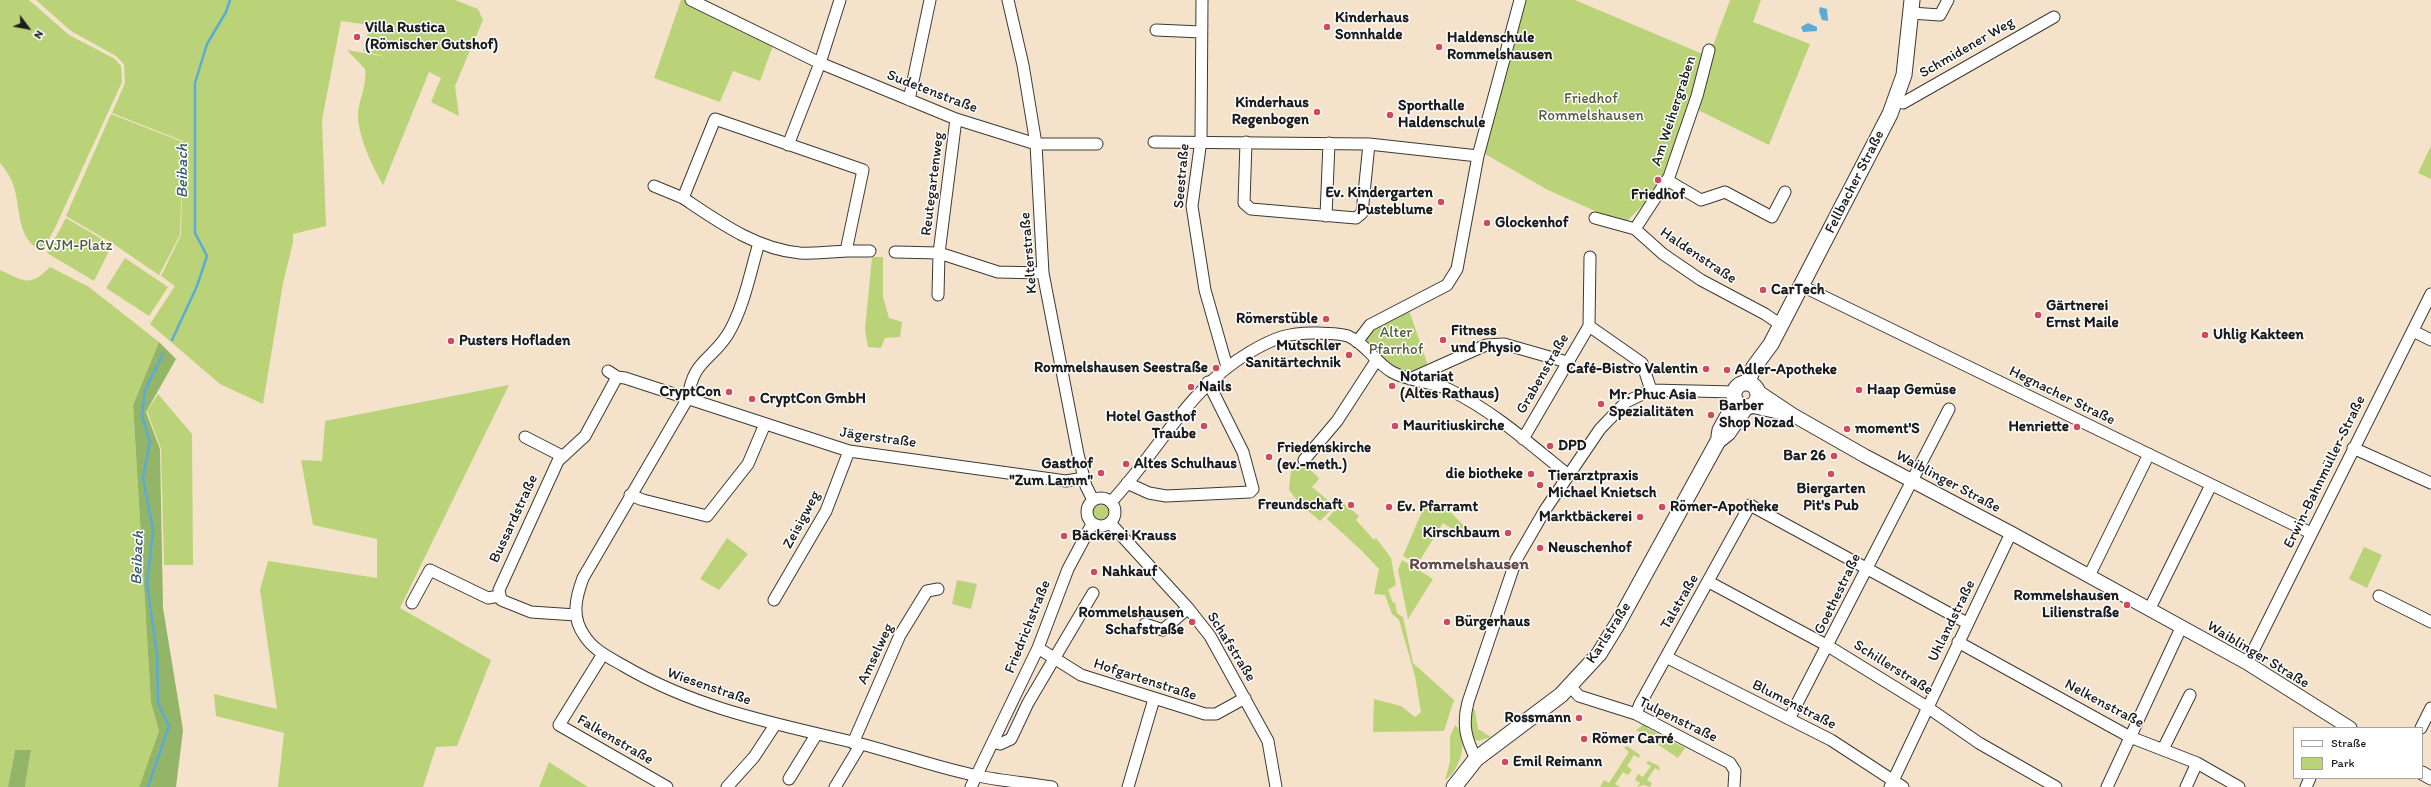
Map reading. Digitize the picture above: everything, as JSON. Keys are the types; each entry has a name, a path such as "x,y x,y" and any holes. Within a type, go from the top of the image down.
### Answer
{"main road":[{"name":"Fellbacher Straße","path":"1742,401 1757,399 1753,387 1765,362 1766,354 1800,285 1864,166 1895,100 1904,75 1912,6"},
{"path":"1742,401 1737,387 1753,387"},
{"name":"Karlstraße","path":"1454,787 1476,759 1533,718 1570,686 1599,654 1618,623 1718,441 1720,430 1742,401"}],"street":[{"name":"Sudetenstraße","path":"691,0 820,63 956,119 1036,144"},
{"path":"788,145 820,63 840,0"},
{"path":"909,100 930,0"},
{"name":"Kelterstraße","path":"1008,0 1023,65 1036,144 1043,273 1084,478 1093,500"},
{"name":"Seestraße","path":"1202,0 1201,140 1192,206 1205,290 1227,366"},
{"path":"1357,342 1370,325 1447,285 1457,269 1478,156 1520,0"},
{"path":"1912,6 1940,15 1948,0"},
{"name":"Schmidener Weg","path":"1895,100 1903,103 2054,17"},
{"path":"1156,30 1201,32"},
{"name":"Am Weihergraben","path":"1635,229 1667,180 1697,96 1709,50"},
{"path":"683,198 715,119 863,170 846,251"},
{"name":"Reutegartenweg","path":"938,295 939,253 956,119"},
{"path":"1154,142 1201,140 1369,144 1478,156"},
{"path":"1246,142 1244,203 1251,209 1356,218 1362,213 1369,144"},
{"path":"1326,216 1329,143"},
{"path":"1036,144 1097,144"},
{"name":"Am Weihergraben","path":"1667,180 1701,200 1725,192 1772,216 1785,192"},
{"path":"654,186 683,198 723,225 759,243 799,253 870,251"},
{"name":"Haldenstraße","path":"1595,218 1635,229 1663,254 1701,280 1765,314 1781,325"},
{"name":"Wiesenstraße","path":"759,243 744,295 732,326 721,342 695,372 688,398 630,495 583,578 577,593 576,615 584,636 603,654 653,684 677,694 775,725 857,743 978,776 1052,787"},
{"name":"Reutegartenweg","path":"895,252 939,253"},
{"path":"939,253 998,272 1043,273"},
{"path":"1590,257 1589,326 1642,364 1651,390"},
{"name":"Hegnacher Straße","path":"1800,285 2311,533"},
{"name":"Erwin-Bahnmüller-Straße","path":"2247,663 2431,294"},
{"name":"Grabenstraße","path":"1524,438 1589,326"},
{"path":"2413,331 2431,340"},
{"path":"1111,502 1191,400 1208,382 1227,366 1274,338 1305,332 1336,334 1348,337 1357,342 1376,361 1392,372 1410,380 1435,384 1450,390 1492,415 1524,438 1567,474"},
{"path":"1410,380 1486,345 1504,344 1567,362"},
{"path":"1304,460 1337,421 1376,361"},
{"name":"Jägerstraße","path":"612,374 849,451 1066,481 1084,478"},
{"name":"Bussardstraße","path":"499,596 501,582 562,456 585,436 612,374"},
{"path":"1127,483 1149,493 1166,496 1250,492 1253,489 1243,452 1208,382"},
{"name":"Waiblinger Straße","path":"1753,387 1793,415 2247,663 2334,724 2346,727"},
{"name":"Waiblinger Straße","path":"1476,759 1466,739 1464,717 1516,560 1567,474 1600,429 1626,402 1651,390 1742,401 1793,415"},
{"name":"Goethestraße","path":"1789,719 1949,409"},
{"path":"630,495 643,500 707,516 748,464 765,424"},
{"path":"525,437 562,456"},
{"path":"2353,448 2431,483"},
{"name":"Zeisigweg","path":"774,600 826,511 849,451"},
{"path":"2089,576 2149,454"},
{"path":"2149,610 2211,485"},
{"path":"1103,498 1111,502 1116,514 1110,523 1104,526 1092,524 1088,519 1086,510 1087,506 1093,500 1103,498"},
{"name":"Talstraße","path":"1636,714 1666,657 1710,582 1750,505 1867,568"},
{"name":"Schafstraße","path":"1110,523 1188,608 1210,636 1268,740 1276,787"},
{"name":"Friedrichstraße","path":"971,787 978,776 1038,648 1068,569 1092,524"},
{"name":"Uhlandstraße","path":"1891,784 2011,533"},
{"path":"1867,568 1967,623"},
{"path":"412,603 430,570 488,598 499,596 507,604 522,611 576,615"},
{"name":"Schillerstraße","path":"1710,582 1828,646 1927,707 1979,743 2056,787"},
{"name":"Amselweg","path":"835,787 857,743 900,635 927,591 938,589"},
{"path":"993,742 1005,743 1011,739 1028,703 1055,660 1093,593"},
{"path":"2379,596 2431,622"},
{"path":"1145,624 1163,630 1188,608"},
{"path":"2107,787 2181,628"},
{"name":"Nelkenstraße","path":"1958,642 2130,737 2197,763 2239,787"},
{"name":"Hofgartenstraße","path":"1038,648 1081,675 1205,714 1216,714 1245,698"},
{"name":"Falkenstraße","path":"603,654 558,725 667,787"},
{"name":"Blumenstraße","path":"1666,657 1831,740 1891,784 1903,787"},
{"name":"Tulpenstraße","path":"1570,686 1579,696 1636,714 1730,763 1735,771 1734,787"},
{"path":"2163,749 2190,695"},
{"path":"1128,787 1154,699"},
{"path":"2422,727 2431,708"},
{"path":"727,787 754,757 775,725"},
{"path":"789,779 816,734"},
{"path":"2186,787 2197,763"}],"green space":[{"path":"0,0 29,0 69,35 115,59 121,66 122,82 54,230 42,251 28,240 24,233 13,184 0,163"},
{"path":"36,0 455,0 478,9 483,20 455,86 459,116 431,102 441,78 429,72 383,185 366,150 358,121 358,112 365,80 365,69 347,50 387,57 363,51 370,25 341,21 322,120 326,226 293,234 293,242 283,283 263,404 220,384 150,324 175,286 161,276 181,235 183,141 112,113 125,83 124,64 116,56 71,31"},
{"path":"681,0 687,0 774,43 760,81 733,71 720,102 654,78"},
{"name":"Friedhof Rommelshausen","path":"1524,0 1575,0 1705,55 1663,175 1647,201 1624,224 1548,190 1485,154"},
{"path":"1730,0 1761,0 1753,22 1810,44 1769,145 1694,108 1711,51"},
{"path":"111,114 183,142 180,235 159,275 112,243 66,216"},
{"path":"2431,146 2431,179 2418,173"},
{"name":"CVJM-Platz","path":"66,218 112,245 94,281 47,253"},
{"path":"872,257 883,257 883,297 889,318 902,322 900,337 885,338 881,348 868,347 865,330"},
{"path":"125,258 168,287 149,316 106,288"},
{"path":"50,267 89,287 159,342 133,405 151,703 159,731 139,787 25,787 31,751 15,750 8,787 0,787 0,270 21,279 32,280 43,274"},
{"name":"Alter Pfarrhof","path":"1409,310 1428,366 1410,375 1384,360 1373,350 1365,338 1372,328"},
{"path":"159,342 176,359 146,412 160,449 163,608 183,730 176,787 139,787 159,731 151,703 133,405"},
{"path":"509,385 400,608 491,660 457,746 436,747 423,787 278,787 284,733 216,716 214,694 277,709 260,590 268,561 377,578 377,539 313,525 301,460 322,461 325,421"},
{"path":"158,394 192,434 193,565 164,565 161,449 147,411"},
{"path":"1302,462 1319,479 1312,487 1335,506 1320,521 1299,503 1289,490 1291,469"},
{"path":"1430,500 1442,503 1464,526 1460,534 1443,523 1417,565 1403,556 1426,502"},
{"path":"1342,502 1359,516 1356,520 1374,540 1376,538 1391,558 1396,585 1388,590 1393,603 1395,602 1397,613 1403,617 1413,663 1454,700 1444,731 1373,732 1374,699 1401,706 1415,717 1421,712 1415,676 1399,620 1392,614 1385,595 1374,594 1379,569 1361,550 1327,519"},
{"path":"1098,505 1104,505 1109,510 1107,519 1104,521 1098,521 1093,516 1093,510"},
{"path":"727,538 748,554 719,590 700,579"},
{"path":"2364,547 2382,555 2367,588 2349,579"},
{"path":"1402,560 1433,579 1408,619 1398,570"},
{"path":"957,580 977,584 971,609 952,604"},
{"path":"1471,707 1475,710 1478,729 1491,737 1478,741 1474,739 1470,726"},
{"path":"1644,724 1649,725 1647,728 1685,748 1678,758 1636,730"},
{"path":"1455,725 1462,738 1461,754 1455,770 1445,780 1450,762 1450,737"},
{"path":"1627,746 1640,755 1639,758 1634,755 1627,766 1632,770 1628,775 1623,772 1615,784 1620,787 1600,787 1604,780 1609,783 1629,752 1624,748"},
{"path":"15,750 31,750 25,787 8,787"},
{"path":"1648,761 1659,766 1660,771 1655,768 1647,780 1652,783 1650,787 1644,785 1637,787 1640,783 1635,780 1638,774 1643,777 1651,766 1646,763"},
{"path":"549,762 588,787 539,787"}],"water":[{"path":"1820,7 1827,9 1828,21 1822,20 1819,11"},
{"path":"1808,23 1817,27 1817,31 1803,32 1801,27"}],"waterway":[{"name":"Beibach","path":"172,340 197,286 207,256 195,233 195,83 207,44 226,12 230,0"},
{"name":"Beibach","path":"148,787 169,726 158,703 157,654 147,584 153,530 143,478 150,441 142,416 145,390 163,354"}],"place":[{"name":"Kinderhaus Sonnhalde","path":"1327,27"},
{"name":"Villa Rustica (Römischer Gutshof)","path":"357,37"},
{"name":"Haldenschule Rommelshausen","path":"1439,47"},
{"name":"Kinderhaus Regenbogen","path":"1317,112"},
{"name":"Sporthalle Haldenschule","path":"1390,115"},
{"name":"Friedhof","path":"1658,180"},
{"name":"Ev. Kindergarten Pusteblume","path":"1441,202"},
{"name":"Glockenhof","path":"1487,223"},
{"name":"CarTech","path":"1763,290"},
{"name":"Gärtnerei Ernst Maile","path":"2038,315"},
{"name":"Römerstüble","path":"1326,319"},
{"name":"Uhlig Kakteen","path":"2205,335"},
{"name":"Fitness und Physio","path":"1443,340"},
{"name":"Pusters Hofladen","path":"451,341"},
{"name":"Mutschler Sanitärtechnik","path":"1349,355"},
{"name":"Rommelshausen Seestraße","path":"1216,368"},
{"name":"Café-Bistro Valentin","path":"1706,369"},
{"name":"Adler-Apotheke","path":"1727,370"},
{"name":"Notariat (Altes Rathaus)","path":"1392,386"},
{"name":"Nails","path":"1191,387"},
{"name":"Haap Gemüse","path":"1859,390"},
{"name":"CryptCon","path":"729,392"},
{"name":"CryptCon GmbH","path":"752,399"},
{"name":"Mr. Phuc Asia Spezialitäten","path":"1601,404"},
{"name":"Barber Shop Nozad","path":"1711,415"},
{"name":"Hotel Gasthof Traube","path":"1204,426"},
{"name":"Mauritiuskirche","path":"1395,426"},
{"name":"Henriette","path":"2077,427"},
{"name":"moment'S","path":"1847,429"},
{"name":"DPD","path":"1550,446"},
{"name":"Bar 26","path":"1834,456"},
{"name":"Friedenskirche (ev.-meth.)","path":"1269,457"},
{"name":"Altes Schulhaus","path":"1126,464"},
{"name":"Gasthof \"Zum Lamm\"","path":"1101,473"},
{"name":"die biotheke","path":"1531,474"},
{"name":"Biergarten Pit's Pub","path":"1831,474"},
{"name":"Tierarztpraxis Michael Knietsch","path":"1540,485"},
{"name":"Freundschaft","path":"1351,505"},
{"name":"Ev. Pfarramt","path":"1389,507"},
{"name":"Römer-Apotheke","path":"1662,507"},
{"name":"Marktbäckerei","path":"1640,517"},
{"name":"Kirschbaum","path":"1508,533"},
{"name":"Bäckerei Krauss","path":"1064,536"},
{"name":"Neuschenhof","path":"1540,548"},
{"name":"Nahkauf","path":"1094,572"},
{"name":"Rommelshausen Lilienstraße","path":"2127,605"},
{"name":"Rommelshausen Schafstraße","path":"1192,622"},
{"name":"Bürgerhaus","path":"1447,622"},
{"name":"Rossmann","path":"1579,718"},
{"name":"Römer Carré","path":"1584,739"},
{"name":"Emil Reimann","path":"1505,762"}],"district":[{"name":"Rommelshausen","path":"1469,565"}]}
